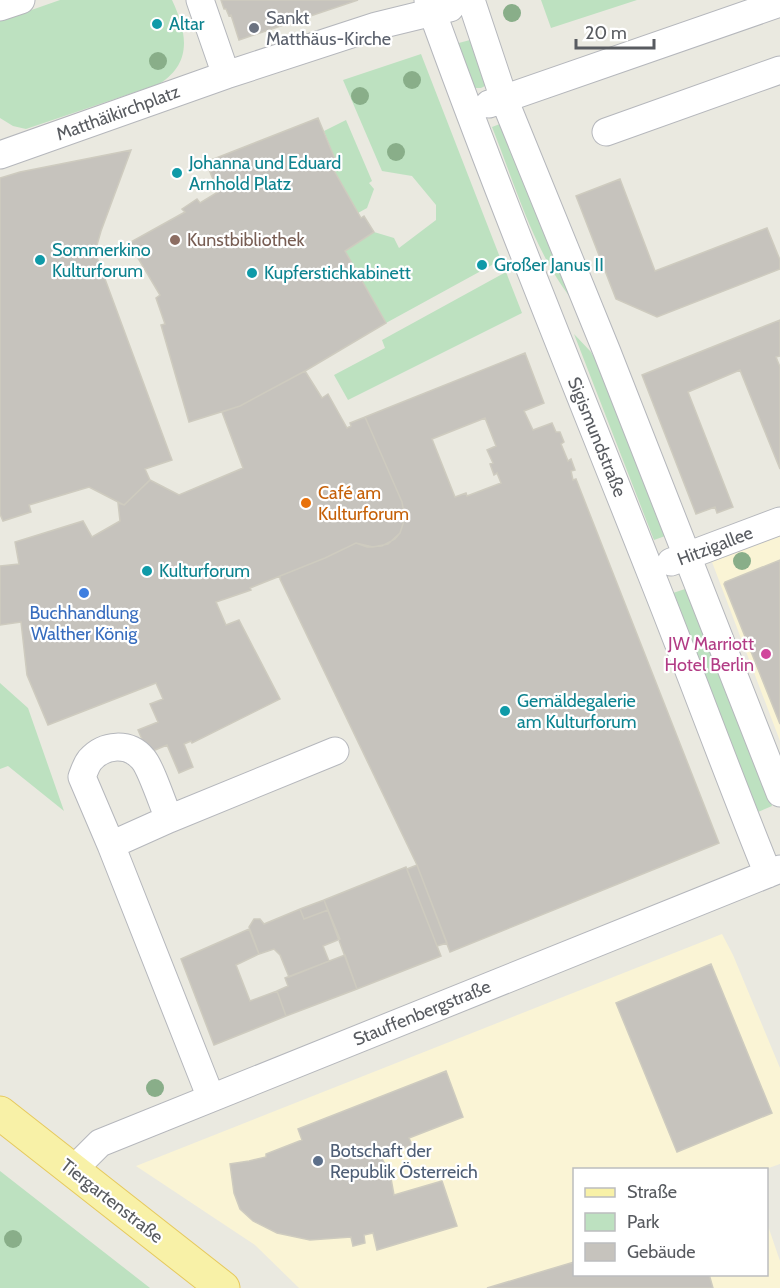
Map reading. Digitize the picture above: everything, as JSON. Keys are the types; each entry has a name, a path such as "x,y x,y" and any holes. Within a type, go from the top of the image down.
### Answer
{"main road":[{"name":"Tiergartenstraße","path":"0,1113 223,1288"}],"street":[{"path":"0,7 21,0"},
{"path":"200,0 226,75"},
{"path":"471,0 504,99 780,793"},
{"name":"Matthäikirchplatz","path":"5,154 226,75 431,7 471,0"},
{"path":"468,112 780,3"},
{"name":"Sigismundstraße","path":"431,7 468,112 650,570 774,871"},
{"path":"606,132 780,70"},
{"name":"Hitzigallee","path":"650,570 780,521"},
{"path":"169,819 143,759 129,748 115,746 103,750 90,760 82,777 211,1098"},
{"path":"111,845 335,752"},
{"name":"Stauffenbergstraße","path":"73,1170 100,1143 774,871"}],"shaded area":[{"name":"JW Marriott Hotel Berlin","path":"780,536 780,741 712,562"},
{"path":"722,934 780,1068 780,1164 768,1168 573,1168 573,1276 768,1276 768,1226 780,1261 780,1288 299,1288 255,1245 136,1166"}],"green space":[{"path":"60,0 172,0 181,24 184,46 177,67 159,84 26,129 13,126 0,118 0,21"},
{"path":"541,0 637,0 551,28"},
{"path":"470,40 486,81 485,86 481,88 473,88 455,44"},
{"path":"421,54 501,260 386,323 345,251 374,232 394,238 399,248 436,220 436,205 412,176 382,171 343,80"},
{"path":"346,120 372,181 369,183 374,189 367,208 358,213 332,167 337,164 324,131"},
{"path":"505,122 577,306 549,265 518,197 492,127"},
{"path":"506,272 522,313 348,400 334,375 385,348 382,340"},
{"path":"574,334 591,352 605,376 668,535 654,540"},
{"path":"688,588 772,806 758,812 673,593"},
{"path":"0,683 28,708 64,811 8,766 0,769"},
{"path":"0,1171 150,1288 0,1288"}],"building":[{"name":"Sankt Matthäus-Kirche","path":"221,0 358,0 239,40 231,15 229,16 224,9"},
{"name":"Kupferstichkabinett","path":"318,118 337,164 332,167 361,218 364,216 374,232 345,251 386,323 240,406 189,422 161,325 165,324 156,298 160,295 129,243 185,212 182,209 197,199 200,203 218,192 206,162"},
{"path":"131,150 95,252 172,460 145,469 150,480 124,505 89,487 29,505 31,512 3,521 0,514 0,178"},
{"path":"620,179 655,271 767,228 780,260 780,269 657,317 616,299 576,196"},
{"path":"780,320 780,356 776,357 780,367 780,469 740,370 688,392 733,507 717,513 715,507 696,514 642,375"},
{"name":"Gemäldegalerie am Kulturforum","path":"525,353 544,403 524,411 533,430 552,423 556,432 560,432 564,442 561,444 568,461 571,459 575,470 571,471 573,480 576,479 719,843 450,952 417,865 280,579 280,576 356,543 367,547 382,546 395,539 400,533 405,518 402,502 365,417","holes":["485,418 496,446 487,450 493,463 490,464 494,475 497,473 501,483 467,496 466,493 455,497 432,439"]},
{"name":"Kulturforum","path":"305,371 322,398 328,394 347,428 351,426 350,423 365,417 402,502 405,518 400,533 388,544 373,547 356,543 250,588 251,590 216,602 226,625 239,620 280,699 192,743 191,741 184,744 193,767 179,773 167,745 148,753 138,730 158,722 150,704 163,699 156,683 48,725 27,675 21,622 0,625 0,566 19,564 15,542 83,521 92,537 120,521 118,503 124,505 150,480 179,495 243,468 222,412 240,406"},
{"name":"JW Marriott Hotel Berlin","path":"780,560 780,724 724,584"},
{"path":"417,865 447,943 437,946 407,869"},
{"path":"406,867 441,956 357,989 324,900"},
{"path":"324,900 328,910 304,919 300,909"},
{"path":"300,909 304,919 328,910 340,939 323,946 329,961 289,977 280,955 274,949 259,954 249,927 254,919 260,919 264,924"},
{"path":"249,929 259,954 236,965 250,1001 277,991 286,1016 214,1045 181,959"},
{"path":"345,955 357,989 286,1016 277,991 288,986 285,978"},
{"path":"711,964 772,1113 677,1152 616,1003"},
{"name":"Botschaft der Republik Österreich","path":"446,1071 463,1117 409,1138 412,1145 381,1157 390,1173 394,1195 442,1181 457,1226 377,1250 373,1233 364,1235 365,1243 353,1246 351,1237 310,1240 277,1233 253,1221 240,1209 234,1193 230,1164 266,1157 266,1154 302,1140 298,1129"},
{"path":"573,1262 573,1276 710,1276 713,1288 487,1288"}],"place":[{"name":"Altar","path":"157,24"},
{"name":"Sankt Matthäus-Kirche","path":"254,28"},
{"name":"Johanna und Eduard Arnhold Platz","path":"177,173"},
{"name":"Kunstbibliothek","path":"175,240"},
{"name":"Sommerkino Kulturforum","path":"40,260"},
{"name":"Großer Janus II","path":"482,265"},
{"name":"Kupferstichkabinett","path":"252,273"},
{"name":"Café am Kulturforum","path":"306,503"},
{"name":"Kulturforum","path":"147,571"},
{"name":"Buchhandlung Walther König","path":"84,593"},
{"name":"JW Marriott Hotel Berlin","path":"766,654"},
{"name":"Gemäldegalerie am Kulturforum","path":"505,711"},
{"name":"Botschaft der Republik Österreich","path":"318,1161"}]}
